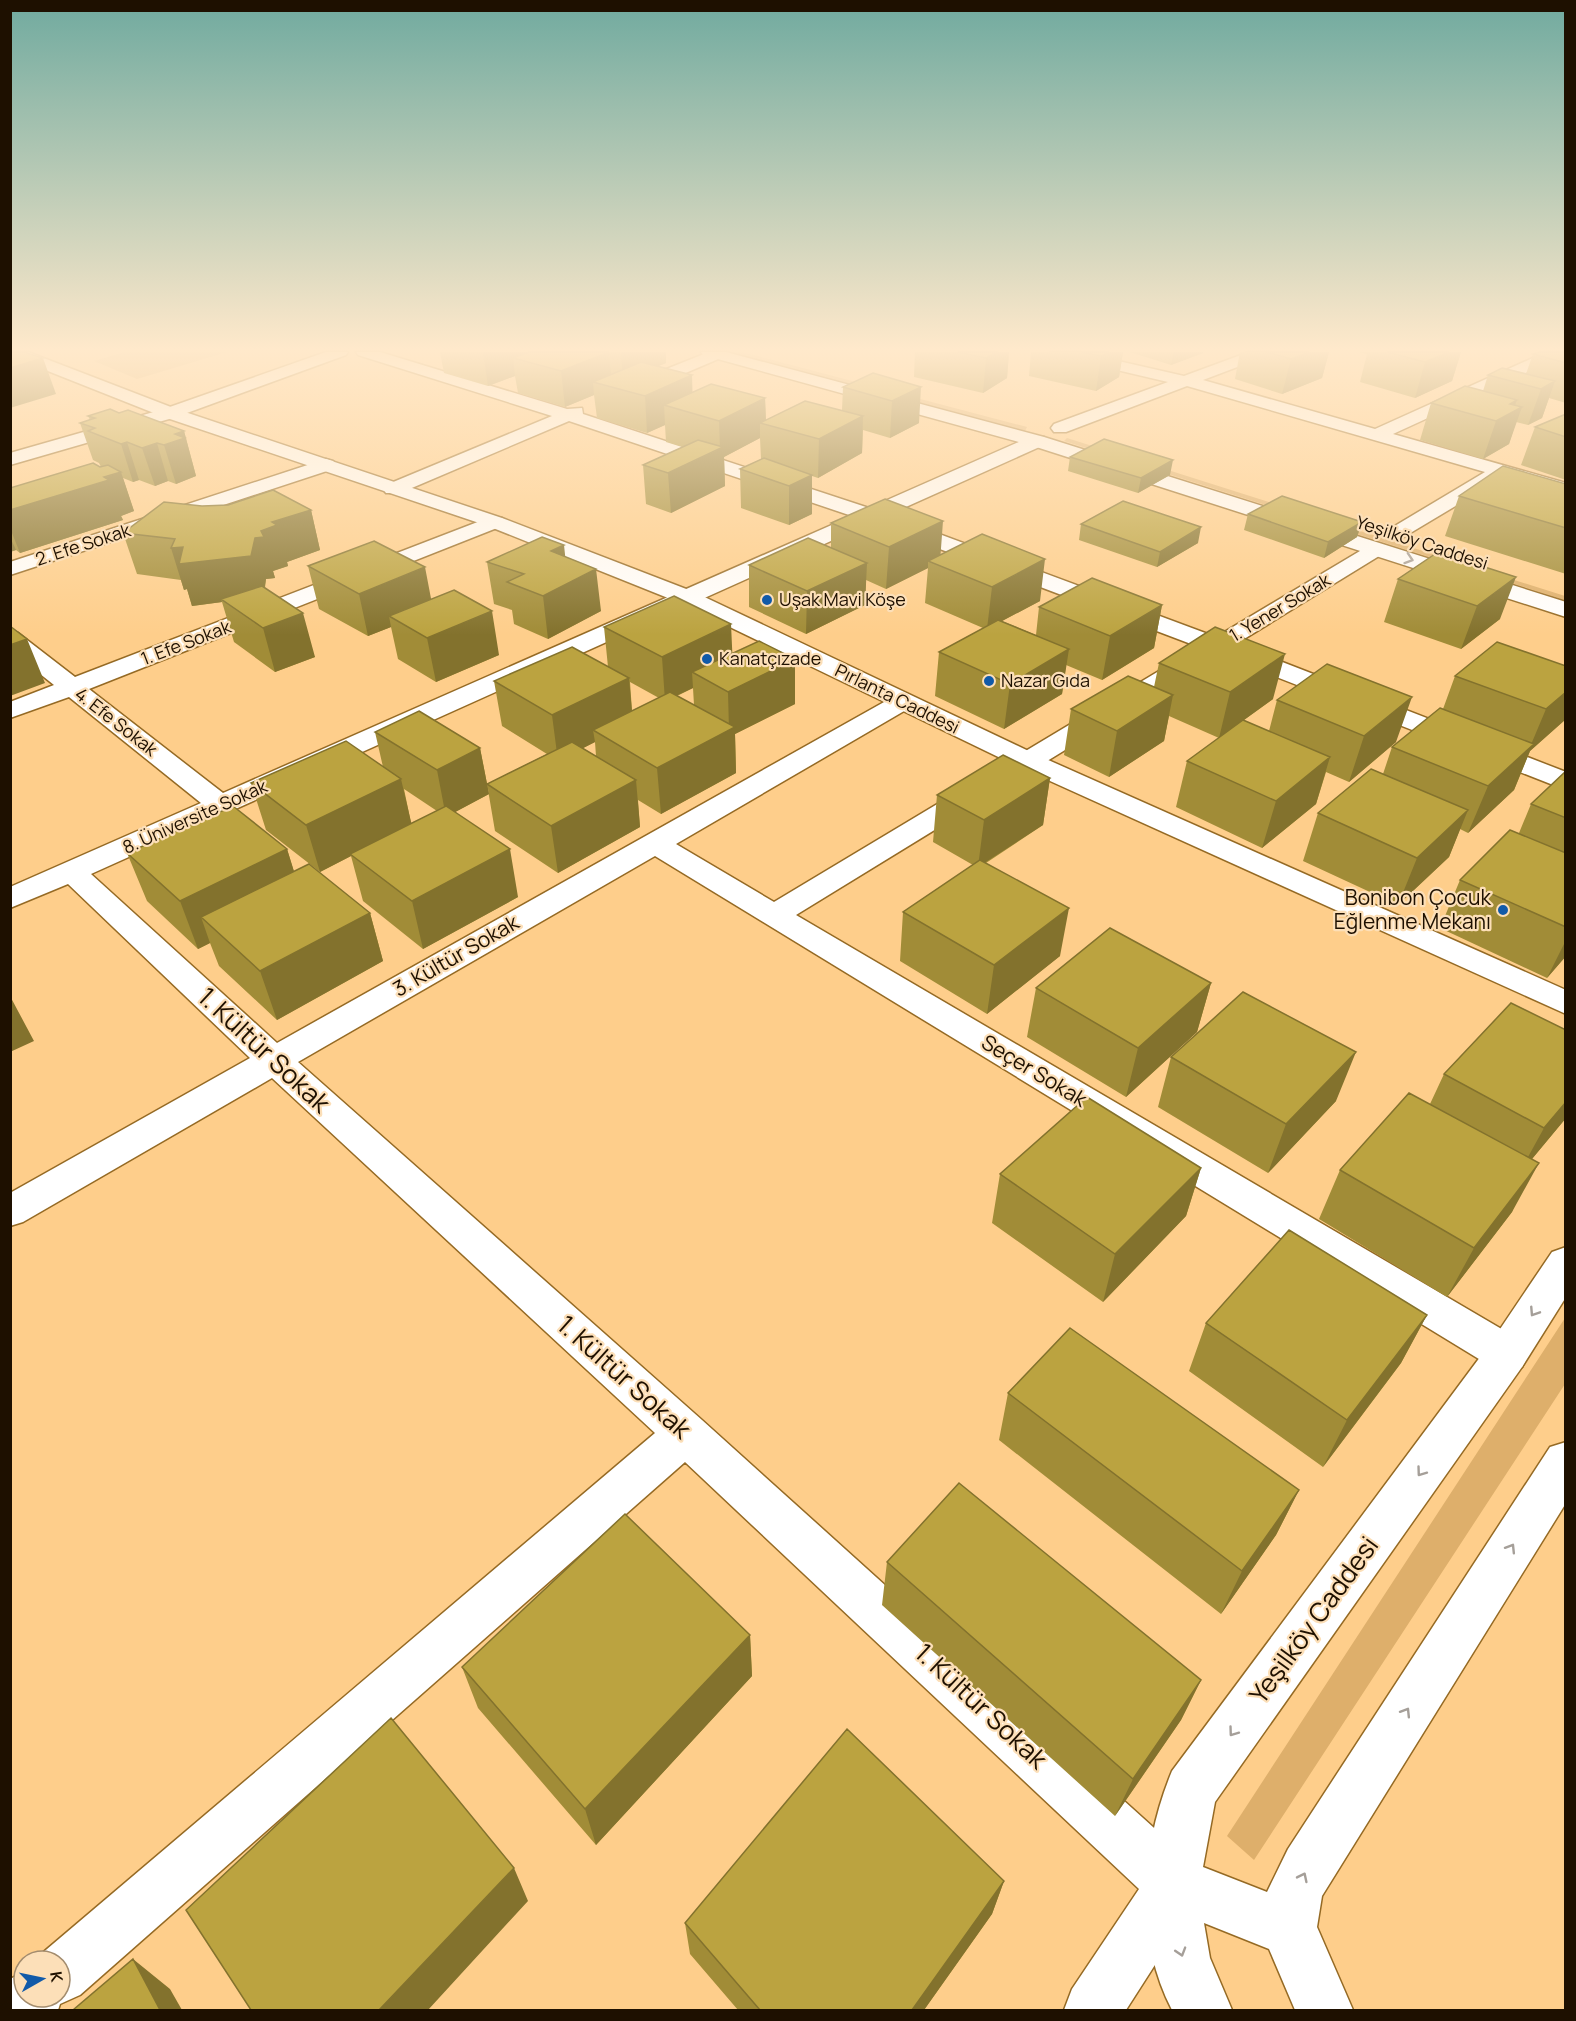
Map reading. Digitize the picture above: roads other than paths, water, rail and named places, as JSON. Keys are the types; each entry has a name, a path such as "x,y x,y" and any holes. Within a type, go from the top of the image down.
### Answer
{"street":[{"path":"10,459 54,446"},
{"name":"Pırlanta Caddesi","path":"270,446 495,522 686,597 1028,761 1566,1003"},
{"path":"393,489 495,446"},
{"path":"662,446 869,516 1219,645 1566,782"},
{"name":"8. Üniversite Sokak","path":"10,899 1025,446"},
{"name":"Yeşilköy Caddesi","path":"1056,446 1382,537 1566,610"},
{"path":"1415,446 1566,489"},
{"name":"2. Efe Sokak","path":"10,568 326,465"},
{"name":"1. Yener Sokak","path":"774,915 1219,645 1382,537 1500,471"},
{"name":"1. Efe Sokak","path":"10,711 495,522"},
{"name":"Yeşilköy Caddesi","path":"1382,537 1418,542"},
{"name":"4. Efe Sokak","path":"10,638 221,805"},
{"name":"3. Kültür Sokak","path":"10,1211 903,702"},
{"name":"Seçer Sokak","path":"654,843 1507,1354"},
{"name":"1. Kültür Sokak","path":"72,872 274,1060 686,1434 1174,1884"},
{"name":"Yeşilköy Caddesi","path":"1203,2010 1195,1998 1178,1942 1174,1884 1179,1833 1191,1790 1507,1354 1566,1263"},
{"path":"72,1965 686,1434"},
{"path":"1324,2010 1289,1929 1295,1892 1307,1868 1566,1462"},
{"path":"1093,2010 1174,1884 1289,1929"}],"place":[{"name":"Uşak Mavi Köşe","path":"767,600"},
{"name":"Kanatçızade","path":"707,659"},
{"name":"Nazar Gıda","path":"989,681"},
{"name":"Bonibon Çocuk Eğlenme Mekanı","path":"1503,910"}]}
